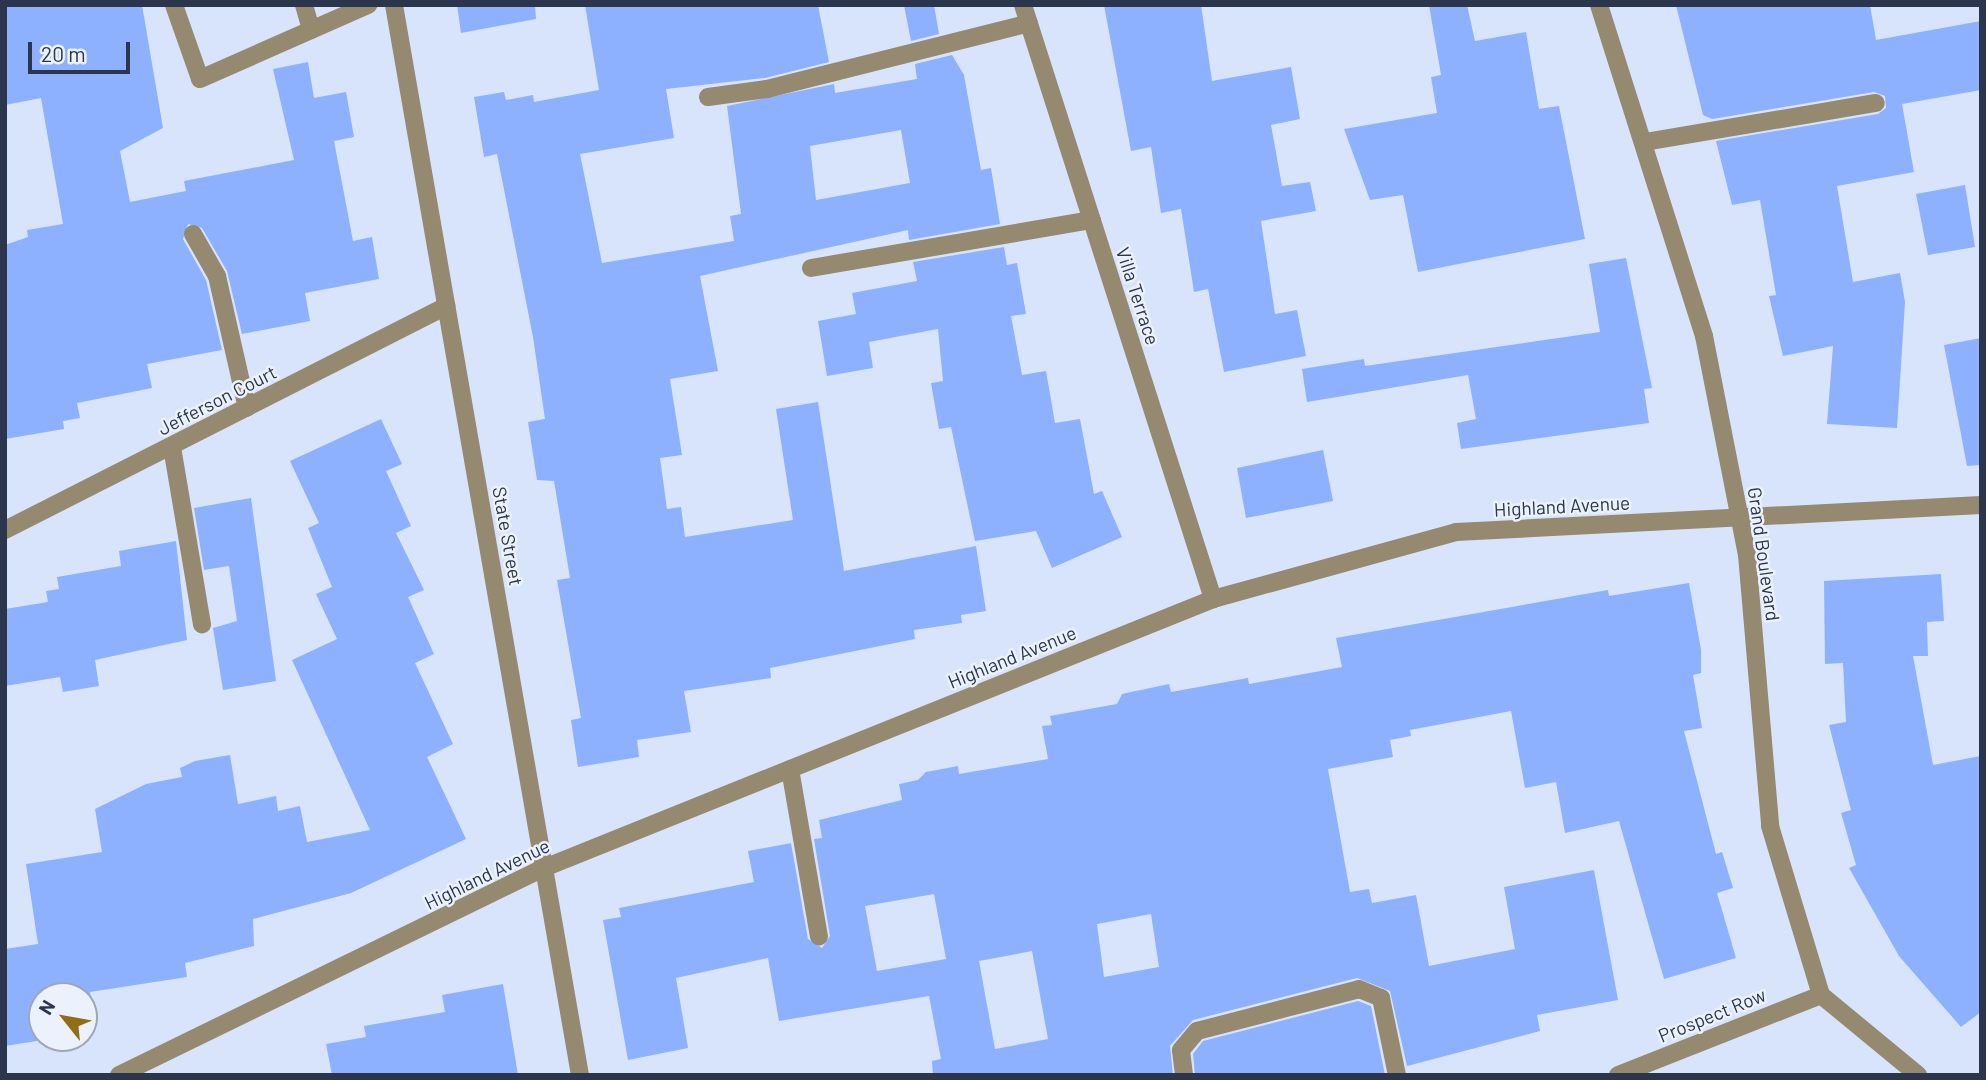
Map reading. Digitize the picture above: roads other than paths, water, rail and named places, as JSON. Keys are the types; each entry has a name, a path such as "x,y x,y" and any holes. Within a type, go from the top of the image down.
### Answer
{"street":[{"path":"174,5 200,79 368,5"},
{"path":"304,5 311,30"},
{"name":"State Street","path":"394,5 580,1075"},
{"name":"Villa Terrace","path":"1023,5 1213,599"},
{"name":"Grand Boulevard","path":"1599,5 1645,142 1703,335 1741,519 1770,826 1821,995"},
{"path":"708,97 767,89 1029,23"},
{"path":"1645,142 1876,103"},
{"path":"811,268 1092,220"},
{"path":"193,234 217,276 247,408"},
{"name":"Jefferson Court","path":"5,530 446,306"},
{"path":"172,447 202,624"},
{"name":"Highland Avenue","path":"119,1075 544,868 1213,599 1456,532 1981,505"},
{"path":"790,769 818,937"},
{"path":"1184,1075 1181,1050 1197,1031 1359,989 1381,998 1397,1075"},
{"path":"1821,995 1918,1075"},
{"name":"Prospect Row","path":"1618,1075 1821,995"}]}
